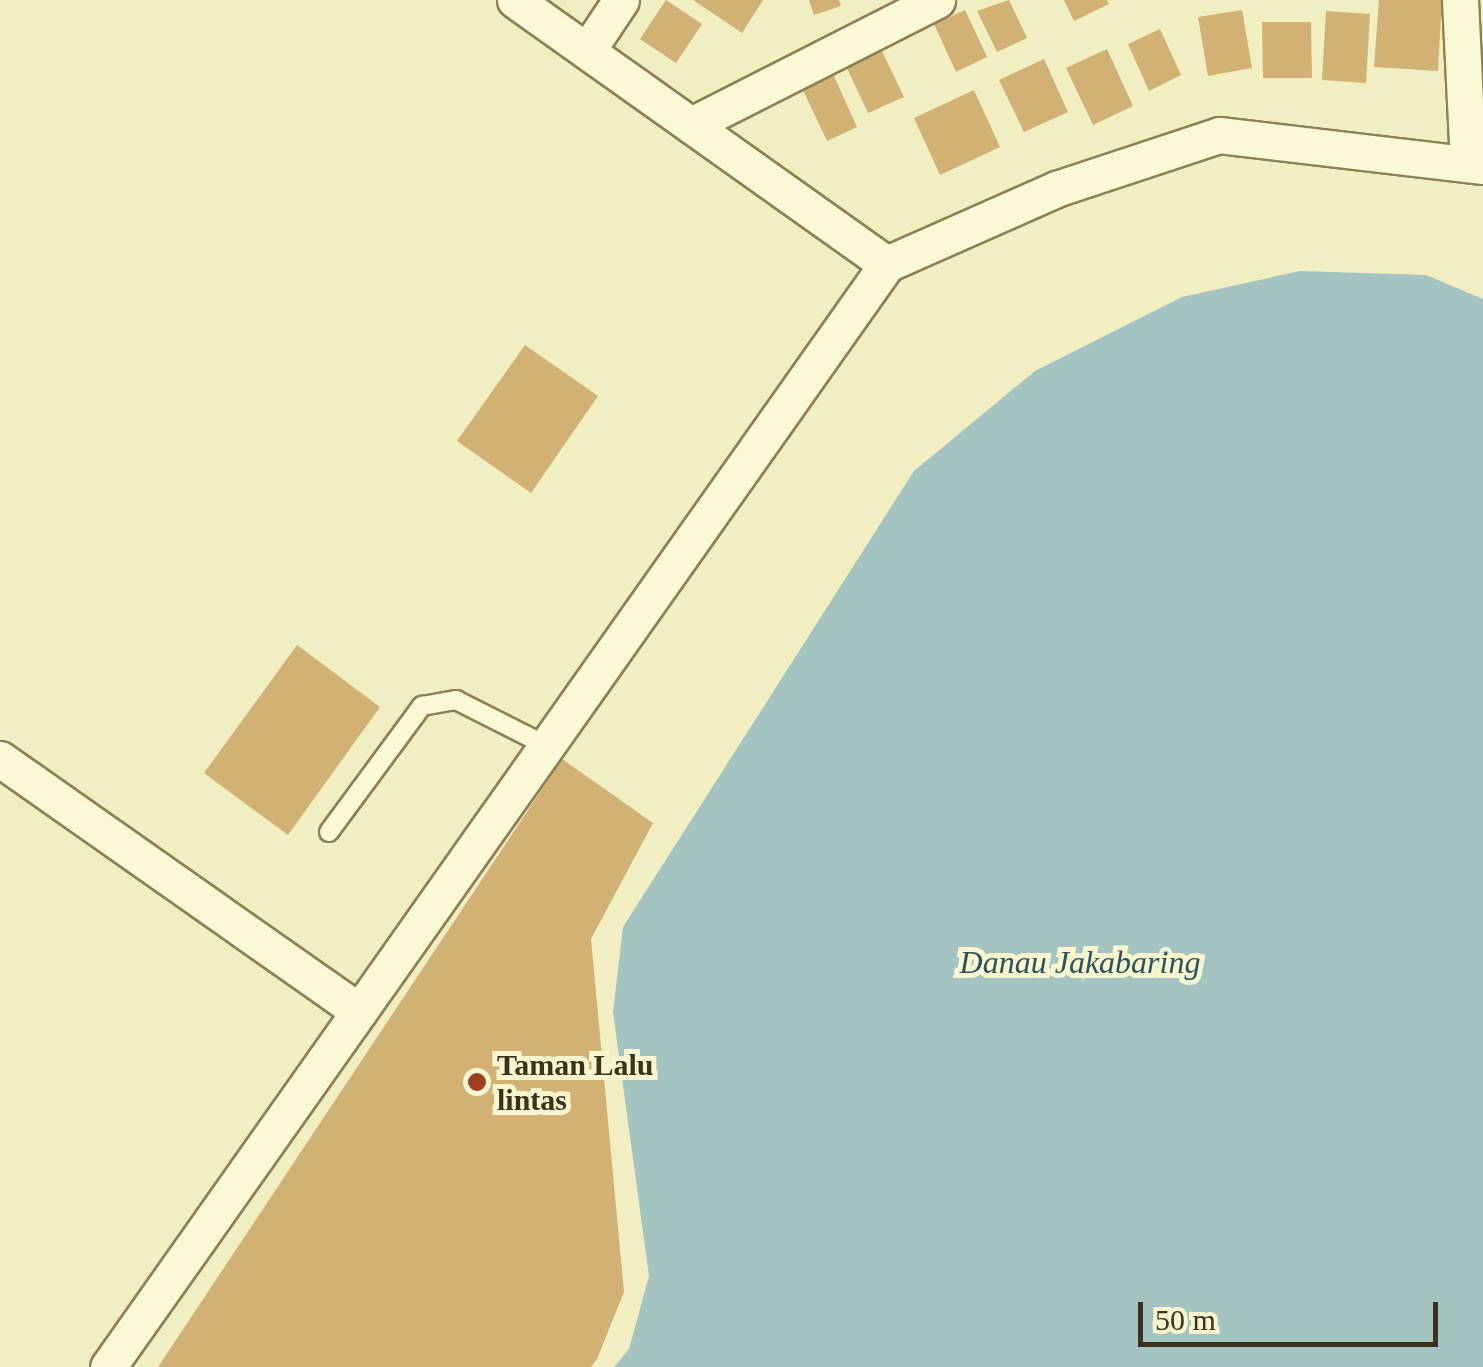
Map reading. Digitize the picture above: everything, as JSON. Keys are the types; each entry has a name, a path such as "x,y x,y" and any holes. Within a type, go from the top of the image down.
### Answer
{"street":[{"path":"515,0 887,264"},
{"path":"587,51 622,0"},
{"path":"692,125 938,0"},
{"path":"108,1367 887,264 1056,189 1219,135 1476,164 1460,0"},
{"path":"0,759 359,1012"}],"lane":[{"path":"329,832 422,706 456,700 547,746"}],"water":[{"name":"Danau Jakabaring","path":"1300,271 1426,275 1483,299 1483,1367 614,1367 629,1349 649,1276 613,1012 623,927 914,471 1035,371 1182,297"}],"building":[{"path":"666,0 702,24 676,63 640,39"},
{"path":"693,0 763,0 742,33"},
{"path":"809,0 839,0 841,6 814,15"},
{"path":"1009,0 1027,38 997,52 977,11"},
{"path":"1064,0 1107,0 1109,4 1074,21"},
{"path":"1379,0 1442,0 1438,71 1374,67"},
{"path":"965,10 987,57 956,72 934,24"},
{"path":"1242,10 1252,68 1208,76 1198,17"},
{"path":"1326,11 1370,14 1366,83 1322,80"},
{"path":"1262,22 1311,22 1312,78 1263,78"},
{"path":"1160,29 1181,75 1149,91 1128,44"},
{"path":"879,45 904,97 868,113 844,62"},
{"path":"1107,49 1133,106 1093,125 1066,68"},
{"path":"1044,59 1068,112 1024,132 999,80"},
{"path":"833,74 857,127 827,141 802,88"},
{"path":"974,90 1000,147 940,175 914,118"},
{"path":"525,345 598,396 531,493 457,441"},
{"path":"297,645 380,707 288,835 204,773"},
{"name":"Taman Lalu lintas","path":"562,759 653,823 591,939 624,1292 597,1359 591,1367 158,1367"}],"place":[{"name":"Taman Lalu lintas","path":"477,1082"}]}
